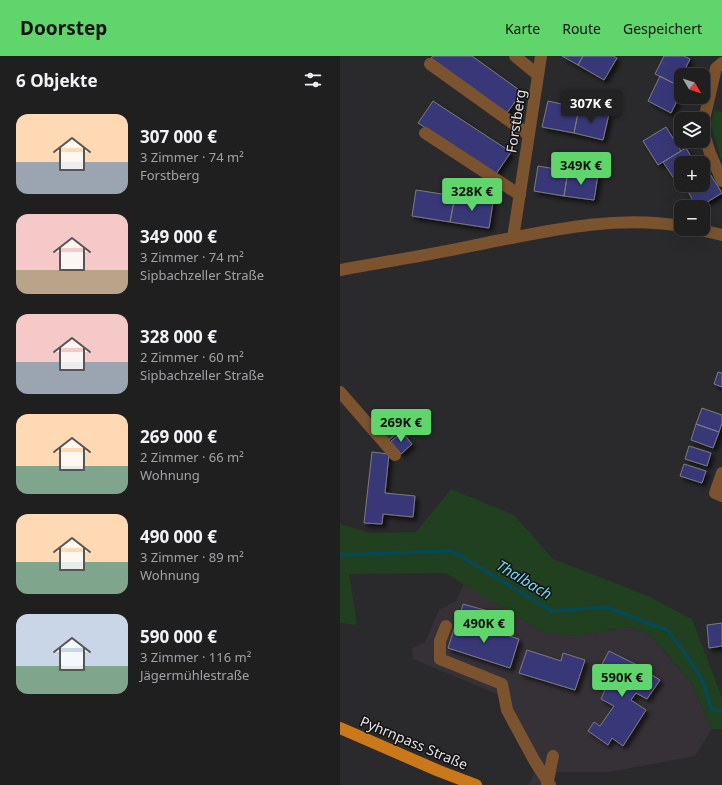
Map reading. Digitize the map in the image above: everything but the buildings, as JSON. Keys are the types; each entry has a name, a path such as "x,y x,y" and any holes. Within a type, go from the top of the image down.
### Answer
{"main road":[{"name":"Pyhrnpass Straße","path":"340,728 439,771 476,785"}],"street":[{"path":"515,56 538,75"},
{"name":"Forstberg","path":"513,238 541,56"},
{"path":"708,112 717,92 716,68 722,63"},
{"path":"430,64 529,135"},
{"path":"425,133 520,195"},
{"path":"709,148 722,181"},
{"path":"340,270 573,228 616,223 648,222 674,225"},
{"path":"710,232 722,235"},
{"path":"340,392 395,455"},
{"path":"722,473 715,493 722,496"},
{"path":"446,626 440,641 440,659 502,684 508,710 548,784"},
{"path":"548,784 553,756"}],"shaded area":[{"path":"464,584 543,632 574,636 630,627 649,634 691,682 712,729 695,756 609,772 557,772 553,785 529,785 534,773 497,694 413,659 412,648 425,642 439,610 456,601"}],"green space":[{"path":"714,110 722,112 722,163 711,125"},
{"path":"451,489 514,515 553,559 648,596 692,619 722,698 722,729 712,729 691,682 649,634 630,627 574,636 543,632 445,573 349,574 357,625 340,623 340,524 370,533 416,532"}],"waterway":[{"name":"Thalbach","path":"340,555 452,551 552,611 605,607 667,630 686,654 703,682 712,710 722,711"}]}
